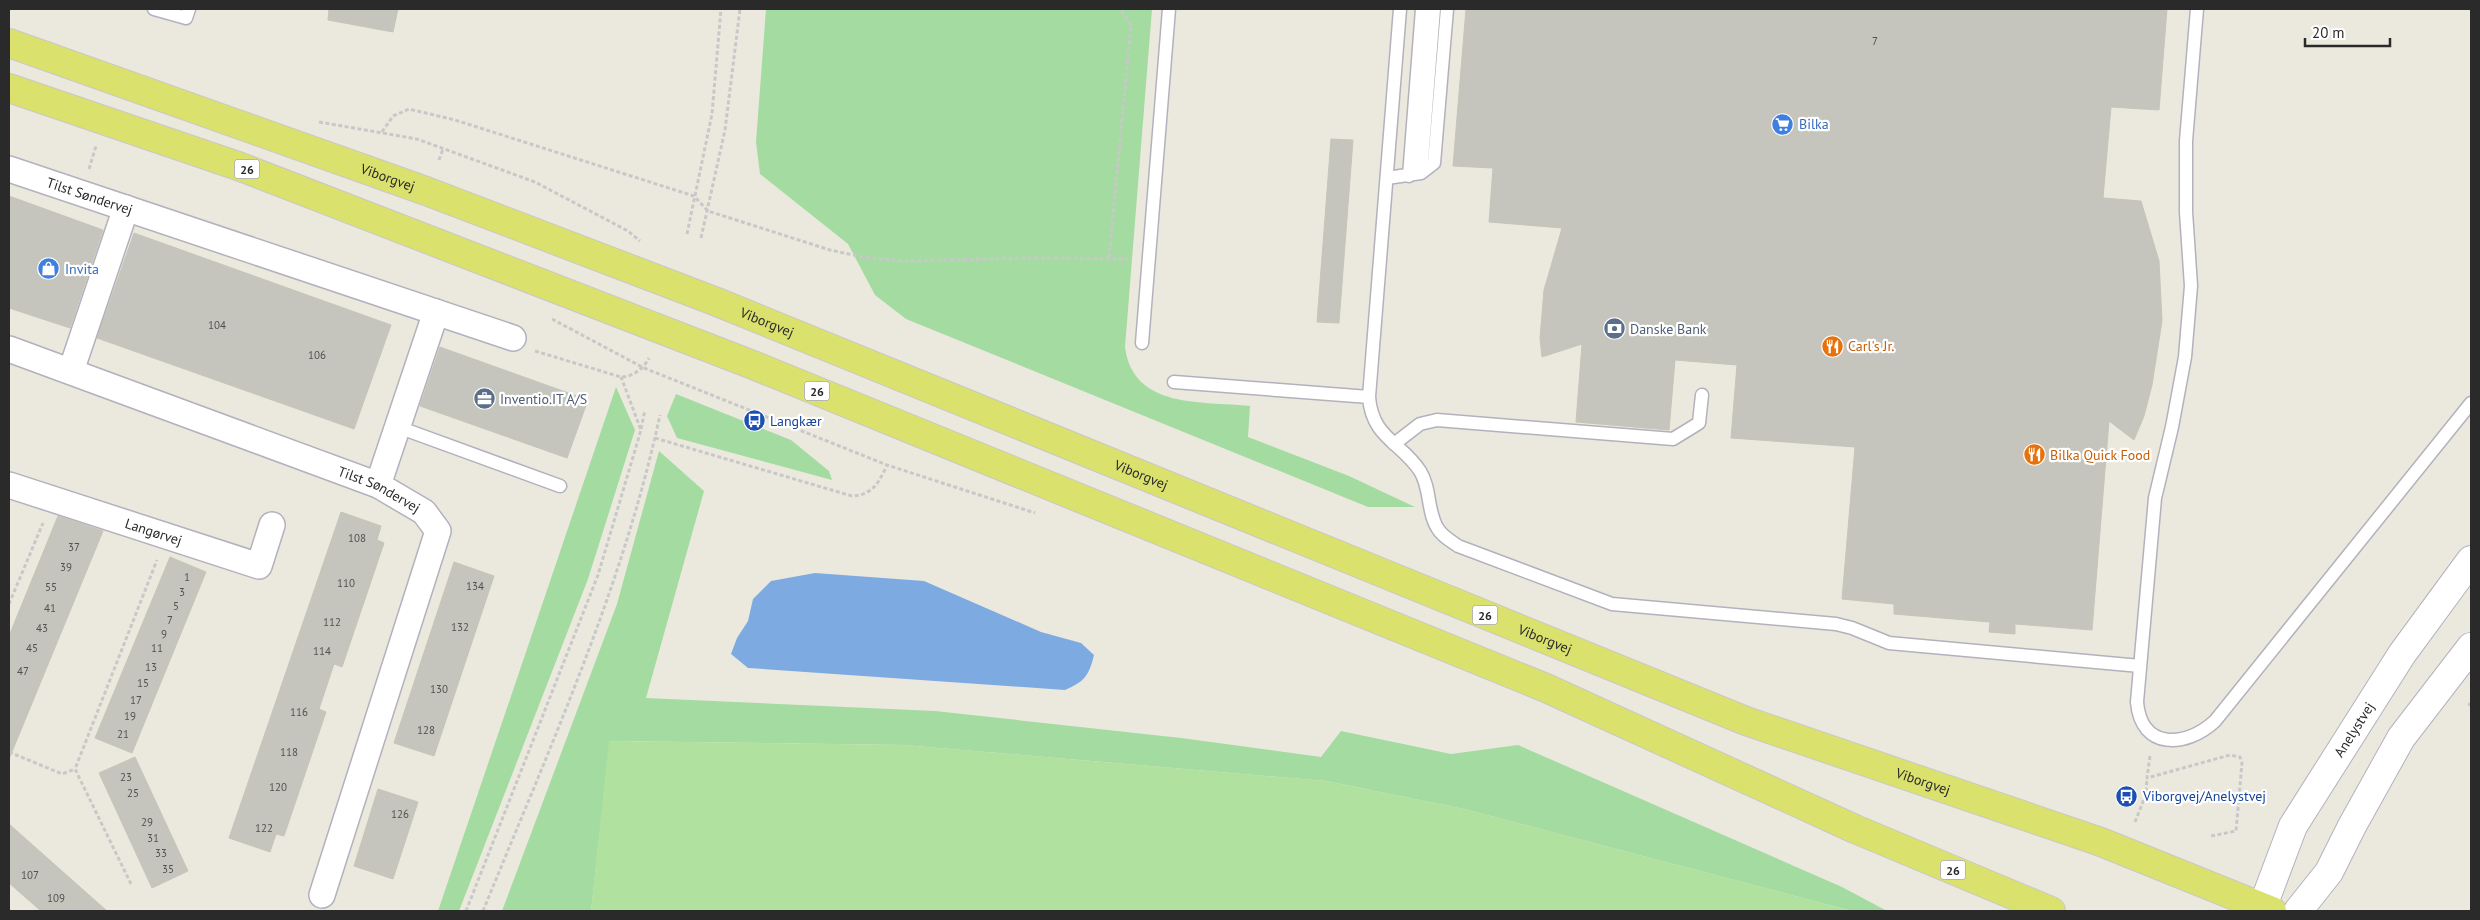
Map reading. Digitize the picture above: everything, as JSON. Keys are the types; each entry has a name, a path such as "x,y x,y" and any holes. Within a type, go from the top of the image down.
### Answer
{"main road":[{"name":"Viborgvej","path":"9,43 417,187 717,302 1746,721 2101,842 2265,910"},
{"name":"26","path":"9,88 238,166 753,365 1546,688 1855,829 2051,911"}],"street":[{"name":"Tilst Søndervej","path":"9,169 513,338"},
{"path":"72,371 126,208"},
{"path":"378,485 436,312"},
{"name":"Tilst Søndervej","path":"9,349 378,485 424,512 438,531 322,895"},
{"name":"Langørvej","path":"9,485 259,566 272,525"},
{"name":"Anelystvej","path":"2265,910 2293,826 2402,654 2471,560"},
{"path":"2298,911 2329,872 2352,826 2401,738 2471,647"}],"lane":[{"path":"154,9 186,18 189,9"},
{"path":"1142,343 1169,9"},
{"path":"1400,9 1370,413 1381,431 1420,471 1428,492 1436,528 1444,537 1458,546 1612,604 1836,624 1852,628 1889,643 2140,666"},
{"path":"1415,175 1422,9"},
{"path":"1415,175 1434,9"},
{"path":"1387,178 1415,175 1434,163 1447,9"},
{"path":"2197,9 2186,141 2186,212 2191,286 2189,313 2185,357 2172,426 2155,498 2140,666 2138,716 2143,728 2154,736 2181,740 2194,736 2214,721 2471,403"},
{"path":"1174,382 1370,397"},
{"path":"1394,444 1420,424 1437,420 1673,439 1699,423 1702,395"},
{"path":"398,427 560,486"}],"path":[{"path":"687,234 712,114 722,9"},
{"path":"701,238 725,130 740,9"},
{"path":"382,132 393,116 409,109 464,123 694,196 708,211 830,250 863,257 900,260 1109,258 1131,25 1120,9"},
{"path":"81,193 105,121"},
{"path":"317,122 326,122 417,139 535,182 628,231 643,243"},
{"path":"439,160 443,149"},
{"path":"513,338 516,344 620,377 626,377 644,368 649,358"},
{"path":"644,368 887,465 877,485 862,495 852,496 655,438"},
{"path":"620,377 641,430"},
{"path":"466,911 598,575 641,430 645,410"},
{"path":"483,911 608,596 655,438 660,415"},
{"path":"9,604 52,499"},
{"path":"131,884 75,769 166,536"},
{"path":"2134,822 2146,794 2154,736"},
{"path":"9,752 62,774 75,769"},
{"path":"2147,778 2230,755 2240,757 2242,763 2236,831 2211,836"}],"green space":[{"path":"766,9 1152,9 1125,347 1131,367 1141,382 1155,392 1172,398 1250,406 1248,437 1349,476 1415,507 1368,507 906,319 875,295 848,244 760,174 756,142"},
{"path":"616,387 635,430 588,579 459,911 438,911"},
{"path":"676,394 791,440 829,471 832,480 677,438 667,416"},
{"path":"659,451 704,491 646,698 935,711 1181,738 1321,757 1341,731 1451,754 1518,745 1842,887 1887,911 1852,911 1464,809 1326,781 904,745 610,741 591,911 502,911 617,604"},
{"path":"609,741 904,745 1326,781 1464,809 1852,911 591,911"}],"water":[{"path":"815,573 924,581 1041,632 1081,643 1094,655 1092,662 1085,677 1077,684 1065,690 748,668 731,654 737,638 748,621 753,599 771,581"}],"building":[{"path":"329,9 398,9 393,32 328,20"},
{"path":"1466,9 2167,9 2159,110 2111,107 2103,198 2141,201 2159,261 2162,321 2152,385 2144,416 2134,440 2109,421 2092,630 2015,624 2015,634 1989,632 1990,622 1894,614 1894,604 1842,599 1855,447 1731,438 1737,365 1675,360 1669,430 1576,422 1582,344 1542,357 1540,338 1544,290 1562,228 1489,222 1493,168 1453,166"},
{"path":"1331,139 1353,140 1339,323 1317,322"},
{"name":"Invita","path":"9,196 103,230 70,328 9,308"},
{"path":"134,233 391,325 354,429 97,338"},
{"path":"440,347 588,400 567,458 420,406"},
{"path":"341,512 381,526 377,540 384,543 342,667 334,664 319,709 326,712 284,836 276,834 270,852 229,838"},
{"path":"58,516 103,531 9,759 9,636"},
{"path":"170,557 206,572 132,753 95,738"},
{"path":"454,562 494,576 434,756 394,743"},
{"path":"135,757 188,871 152,888 99,773"},
{"path":"378,789 418,802 393,879 354,866"},
{"path":"9,824 107,911 41,911 9,883"}],"place":[{"name":"Bilka","path":"1783,124"},
{"name":"Invita","path":"49,269"},
{"name":"Danske Bank","path":"1614,329"},
{"name":"Carl's Jr.","path":"1832,346"},
{"name":"Inventio.IT A/S","path":"484,399"},
{"name":"Langkær","path":"754,421"},
{"name":"Bilka Quick Food","path":"2034,455"},
{"name":"Viborgvej/Anelystvej","path":"2127,796"}]}
